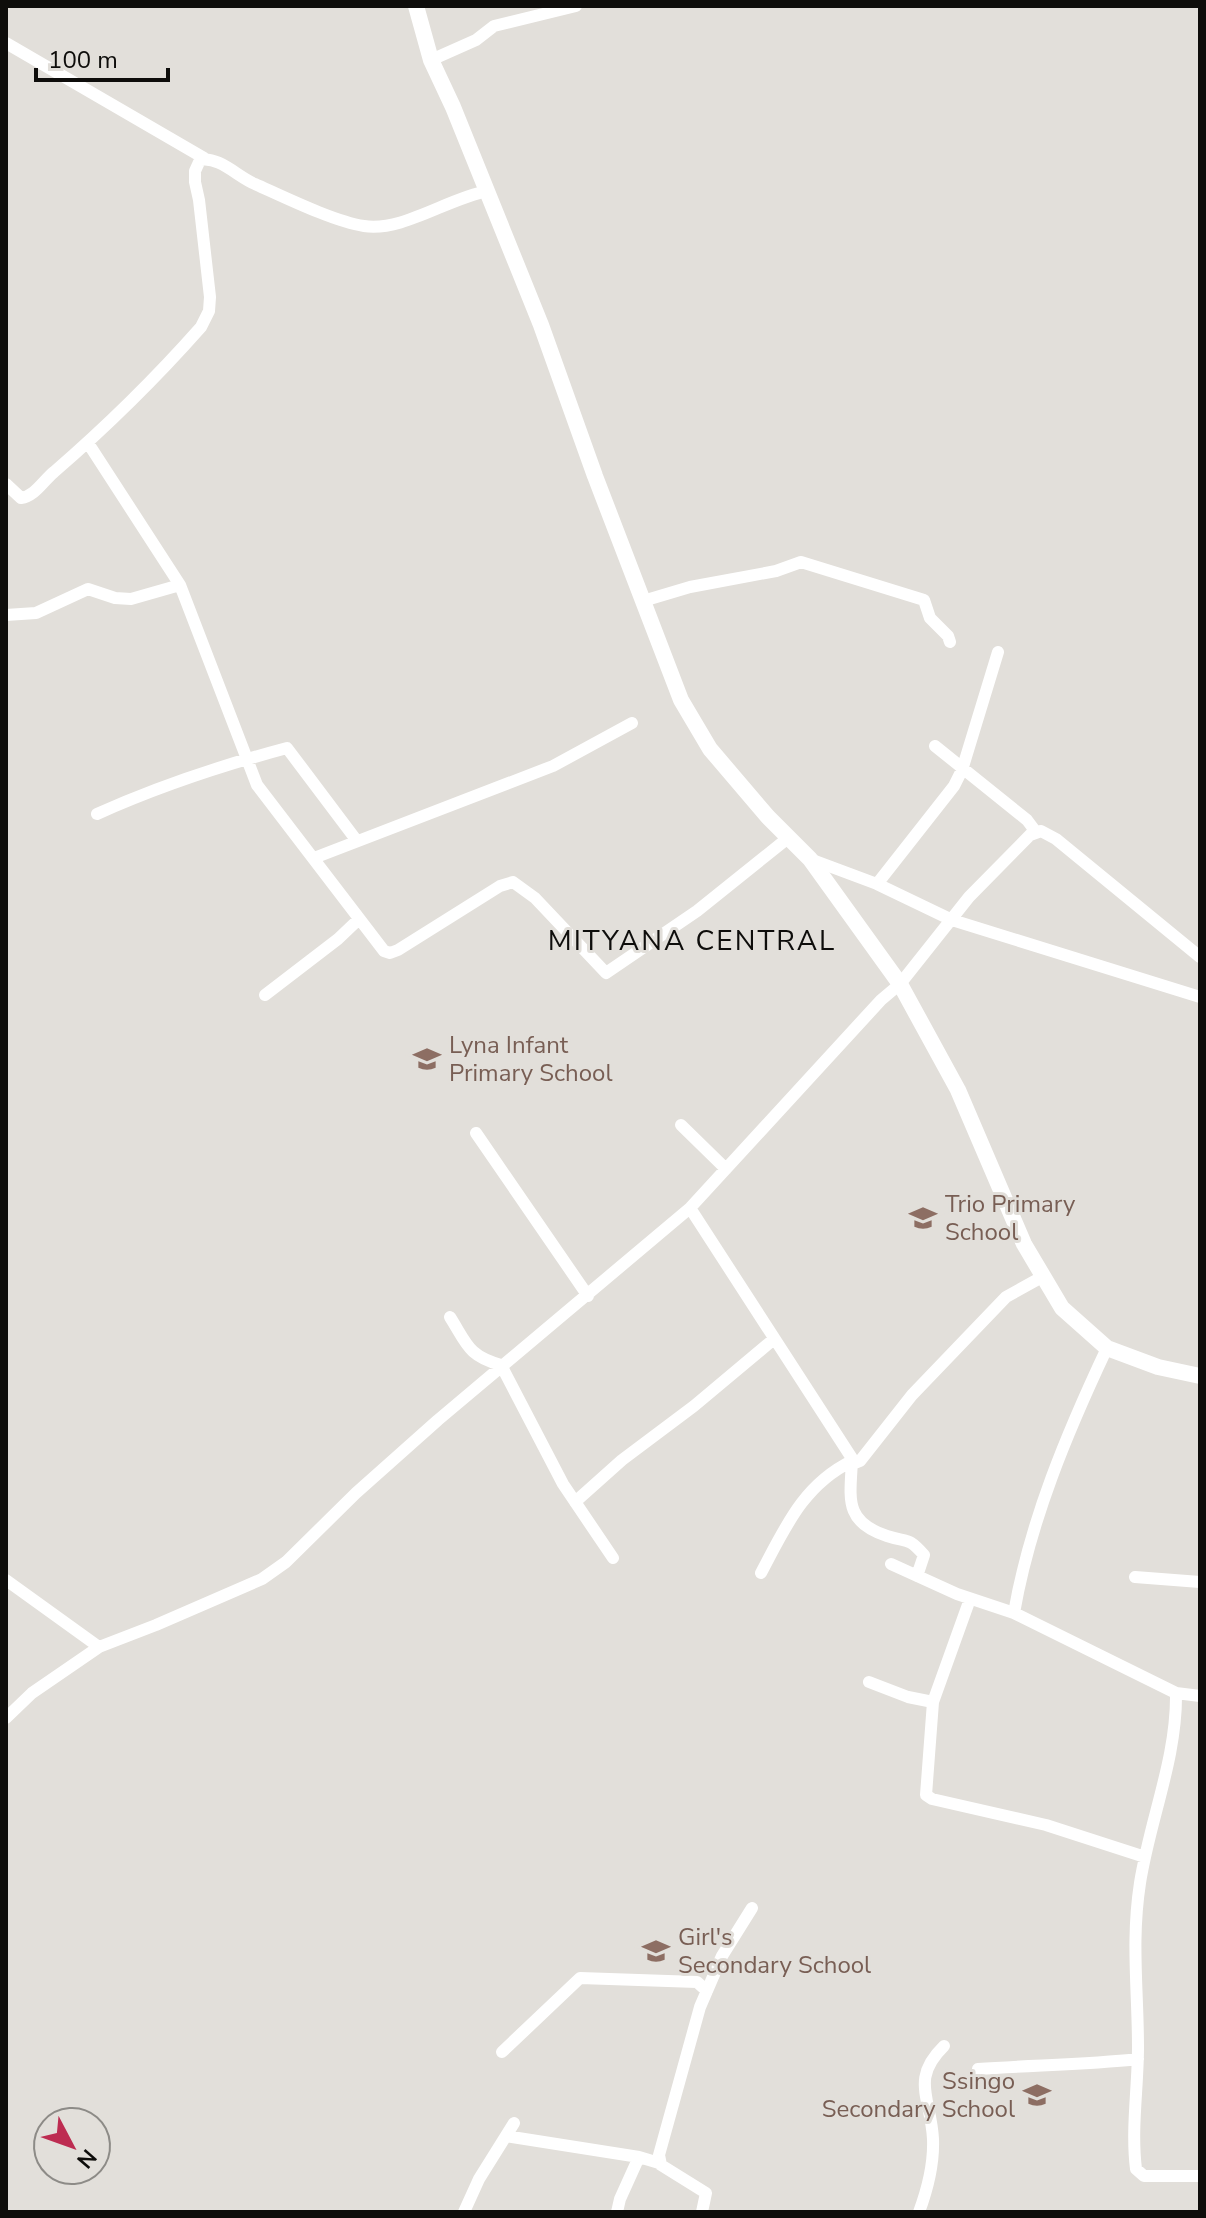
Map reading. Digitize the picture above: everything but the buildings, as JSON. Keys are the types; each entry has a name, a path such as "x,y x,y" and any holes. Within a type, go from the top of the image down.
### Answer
{"main road":[{"path":"416,6 431,60 488,191 541,325 681,700 710,749 738,784 810,859 900,984 958,1090 1024,1244 1042,1277 1071,1318 1107,1348 1158,1367 1200,1376"}],"street":[{"path":"431,60 476,40 494,26 576,6"},
{"path":"6,43 204,158 253,183 345,221 384,228 465,195 488,191"},
{"path":"6,484 24,499 88,443 201,327 209,311 210,297 195,182 198,163 204,158"},
{"path":"88,443 180,585 257,785 379,946 390,953 500,886 513,882 535,898 606,973 697,911 788,838"},
{"path":"643,601 690,587 776,571 801,562 809,563 924,600 930,618 950,642"},
{"path":"6,615 36,613 88,589 115,598 131,599 180,585"},
{"path":"877,884 954,786 962,770 998,652"},
{"path":"314,858 553,766 632,723"},
{"path":"935,746 1027,820 1036,832"},
{"path":"97,814 132,798 287,748 357,841"},
{"path":"6,1718 32,1693 99,1647 275,1571 367,1483 501,1365 588,1296 690,1208 881,1000 900,984 969,897 1036,832 1046,832 1056,839 1200,957"},
{"path":"810,859 877,884 952,920 1200,997"},
{"path":"265,995 359,919"},
{"path":"681,1125 726,1169"},
{"path":"476,1133 588,1296"},
{"path":"690,1208 852,1461 850,1496 853,1515 863,1525 886,1536 911,1540 924,1555 917,1576"},
{"path":"761,1573 797,1507 812,1490 852,1461 860,1461 912,1395 1006,1297 1042,1277"},
{"path":"450,1317 470,1349 481,1359 501,1365 563,1484 613,1558"},
{"path":"575,1502 622,1460 663,1431 774,1339"},
{"path":"1014,1613 1055,1464 1107,1348"},
{"path":"891,1564 970,1599 1014,1613 1176,1693 1200,1696"},
{"path":"1135,1577 1200,1582"},
{"path":"6,1580 99,1647"},
{"path":"970,1599 933,1702 926,1795 932,1799 1046,1825 1145,1857"},
{"path":"869,1682 908,1697 933,1702"},
{"path":"1176,1693 1172,1747 1145,1857 1135,1917 1138,2059 1134,2145 1136,2169 1144,2176 1200,2176"},
{"path":"659,2163 661,2145 691,2036 707,1991 722,1956 752,1908"},
{"path":"502,2052 580,1978 697,1982 707,1991"},
{"path":"919,2212 933,2159 933,2137 924,2086 925,2068 944,2046"},
{"path":"978,2069 1086,2065 1138,2059"},
{"path":"464,2212 479,2179 514,2123"},
{"path":"506,2136 639,2157 659,2163 703,2189 707,2198 702,2212"},
{"path":"617,2212 639,2157"}],"place":[{"name":"Lyna Infant Primary School","path":"427,1059"},
{"name":"Trio Primary School","path":"923,1218"},
{"name":"Girl's Secondary School","path":"656,1951"},
{"name":"Ssingo Secondary School","path":"1037,2095"}],"district":[{"name":"MITYANA CENTRAL","path":"692,940"}]}
